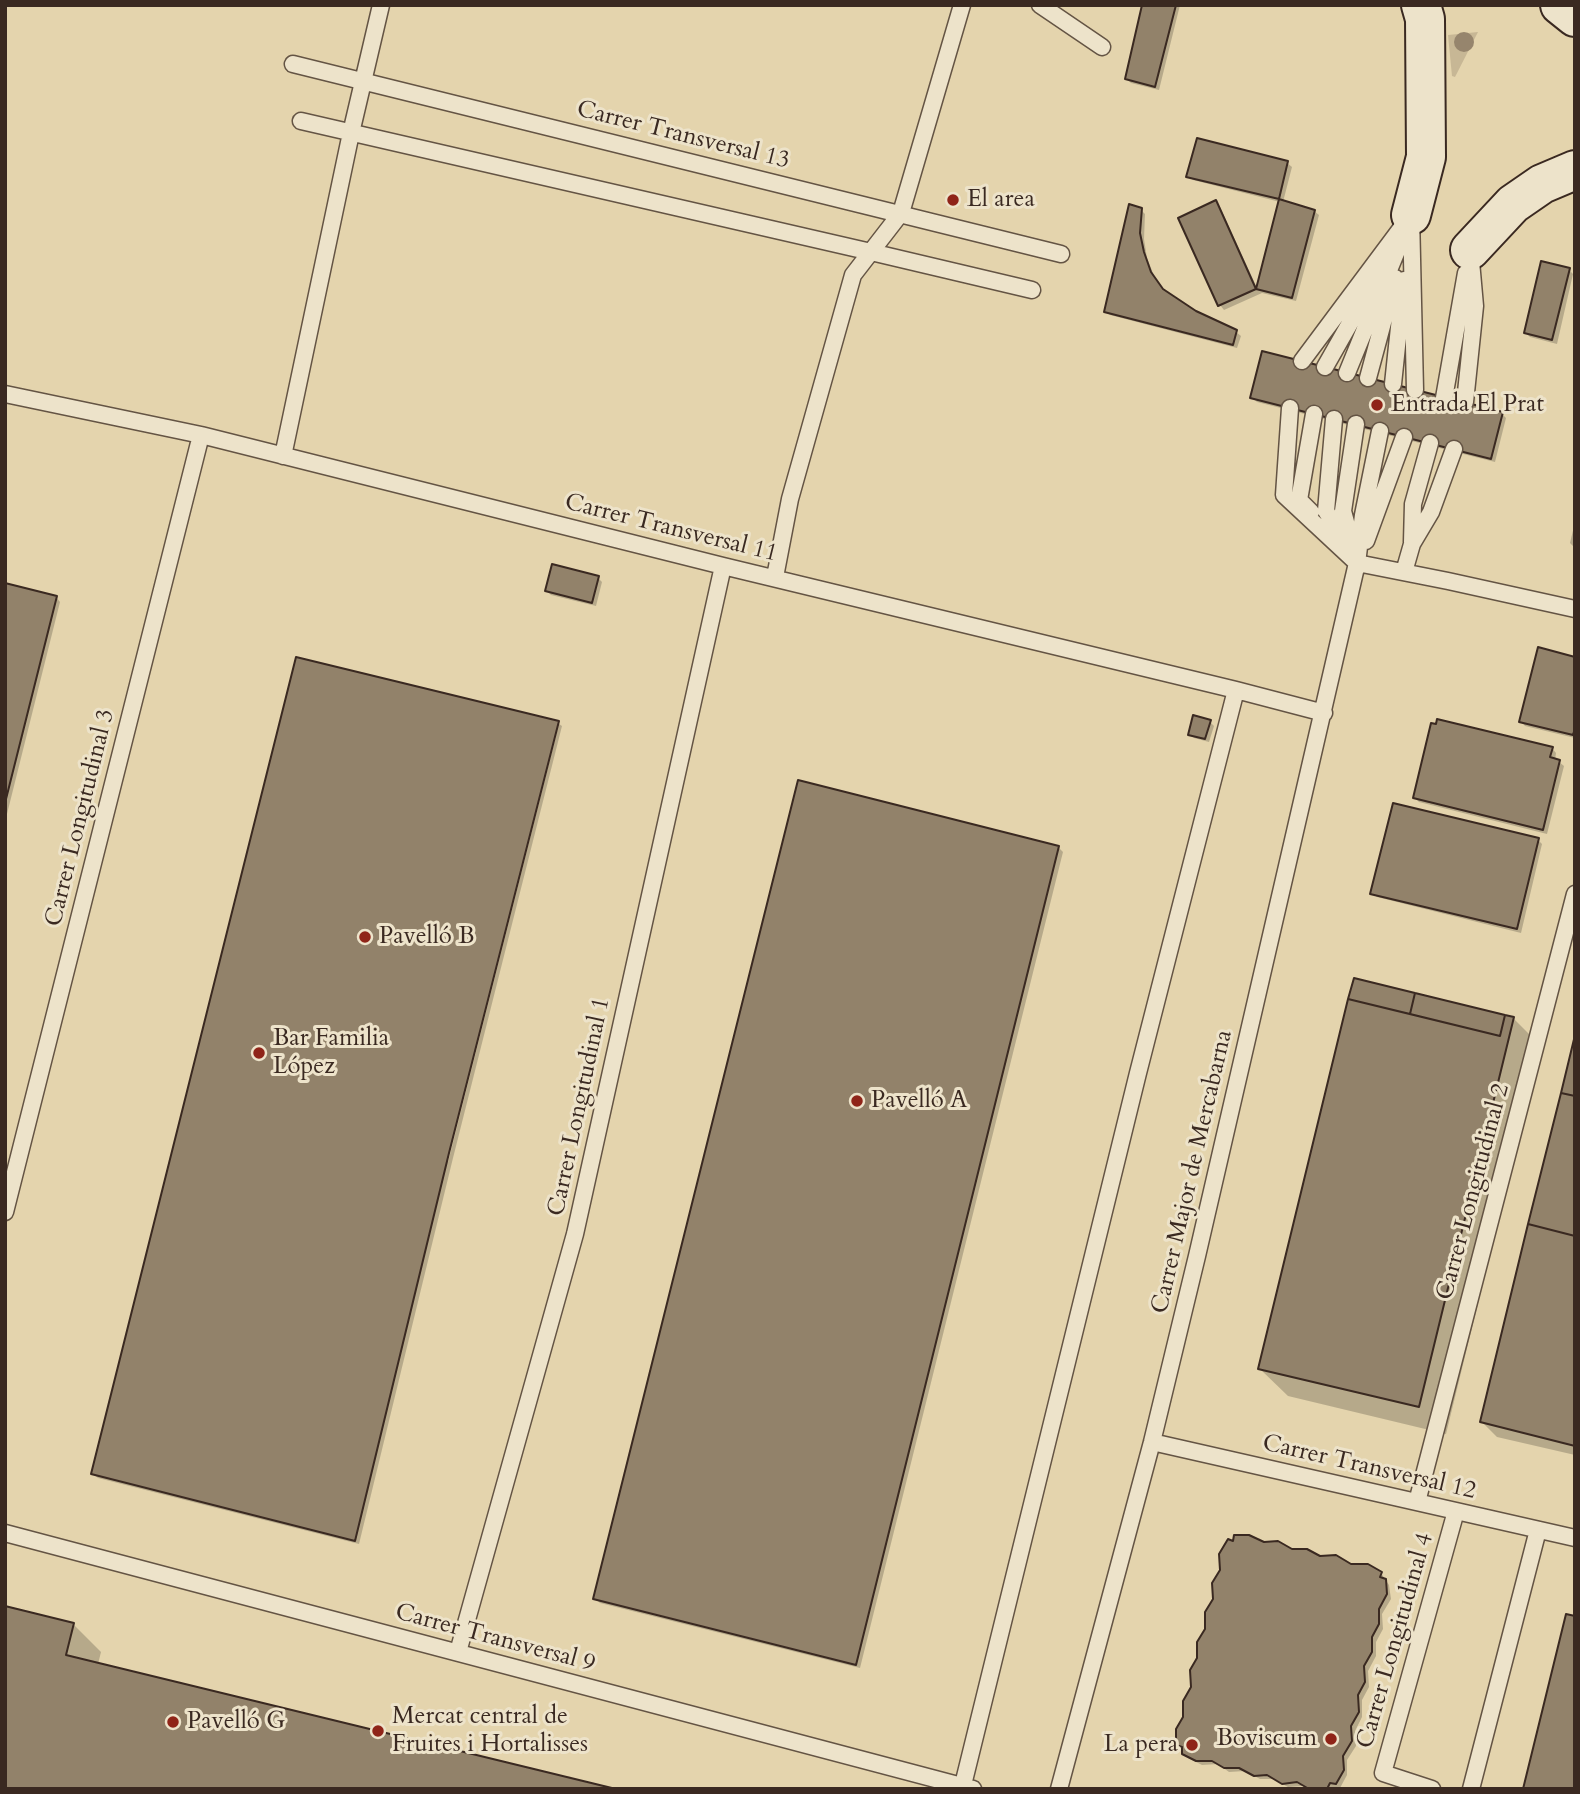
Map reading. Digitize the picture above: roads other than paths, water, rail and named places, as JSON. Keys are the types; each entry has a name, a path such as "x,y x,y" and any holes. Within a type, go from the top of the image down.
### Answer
{"main road":[{"path":"1412,215 1426,157 1425,19 1421,5"},
{"path":"1560,5 1575,17"},
{"path":"1470,250 1513,204 1542,184 1575,170"}],"lane":[{"path":"282,456 381,5"},
{"path":"775,577 790,499 853,275 901,213 962,5"},
{"path":"1040,5 1102,47"},
{"name":"Carrer Transversal 13","path":"293,64 1061,254"},
{"path":"301,121 872,251 1031,290"},
{"path":"1302,361 1412,215"},
{"path":"1325,367 1412,215"},
{"path":"1347,373 1412,215"},
{"path":"1368,378 1412,215"},
{"path":"1393,384 1412,215"},
{"path":"1412,215 1415,390"},
{"path":"1444,398 1470,250"},
{"path":"1465,402 1475,306 1470,250"},
{"name":"Carrer Transversal 11","path":"5,394 201,435 1324,713"},
{"path":"1290,408 1284,495 1357,563 1575,609"},
{"path":"1314,414 1299,500 1357,563"},
{"path":"1334,419 1326,510 1357,563"},
{"path":"1356,425 1343,511 1357,563"},
{"path":"1357,563 1363,515 1380,431"},
{"name":"Carrer Longitudinal 3","path":"5,1212 201,435"},
{"path":"1357,563 1404,437"},
{"path":"1404,572 1412,544 1413,505 1430,443"},
{"path":"1412,544 1431,512 1454,449"},
{"name":"Carrer Major de Mercabarna","path":"1059,1789 1152,1442 1357,563"},
{"name":"Carrer Longitudinal 1","path":"458,1652 575,1234 723,566"},
{"path":"966,1788 1132,1099 1236,690"},
{"name":"Carrer Longitudinal 2","path":"1417,1503 1575,894"},
{"name":"Carrer Transversal 12","path":"1152,1442 1575,1538"},
{"name":"Carrer Longitudinal 4","path":"1432,1789 1383,1773 1456,1511"},
{"path":"1471,1789 1538,1530"},
{"name":"Carrer Transversal 9","path":"5,1533 966,1788"}],"place":[{"name":"El area","path":"953,200"},
{"name":"Entrada El Prat","path":"1377,405"},
{"name":"Pavelló B","path":"365,937"},
{"name":"Bar Familia López","path":"259,1053"},
{"name":"Pavelló A","path":"857,1101"},
{"name":"Pavelló G","path":"173,1722"},
{"name":"Mercat central de Fruites i Hortalisses","path":"378,1731"},
{"name":"Boviscum","path":"1331,1739"},
{"name":"La pera","path":"1192,1745"}]}
